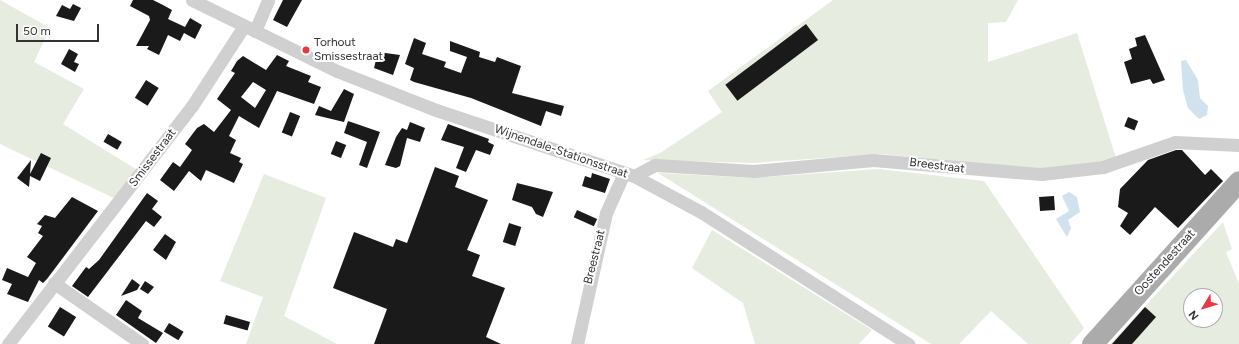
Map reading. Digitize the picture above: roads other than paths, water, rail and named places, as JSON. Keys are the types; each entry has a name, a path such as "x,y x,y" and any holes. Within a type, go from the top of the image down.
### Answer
{"main road":[{"name":"Oostendestraat","path":"1092,344 1239,181"}],"street":[{"name":"Wijnendale-Stationsstraat","path":"192,0 337,71 436,110 629,174 707,216 908,344"},
{"name":"Smissestraat","path":"8,344 192,106 249,29 268,0"},
{"name":"Breestraat","path":"577,344 606,213 629,174 655,165 754,171 873,160 1041,174 1103,167 1175,142 1239,145"},
{"path":"54,283 142,344"}],"water":[{"path":"1186,60 1198,80 1200,98 1208,106 1207,115 1199,119 1188,108 1183,90 1181,61"},
{"path":"1069,192 1077,197 1080,212 1068,220 1071,228 1067,237 1056,219 1069,211 1062,196"}],"place":[{"name":"Torhout Smissestraat","path":"306,50"}]}
